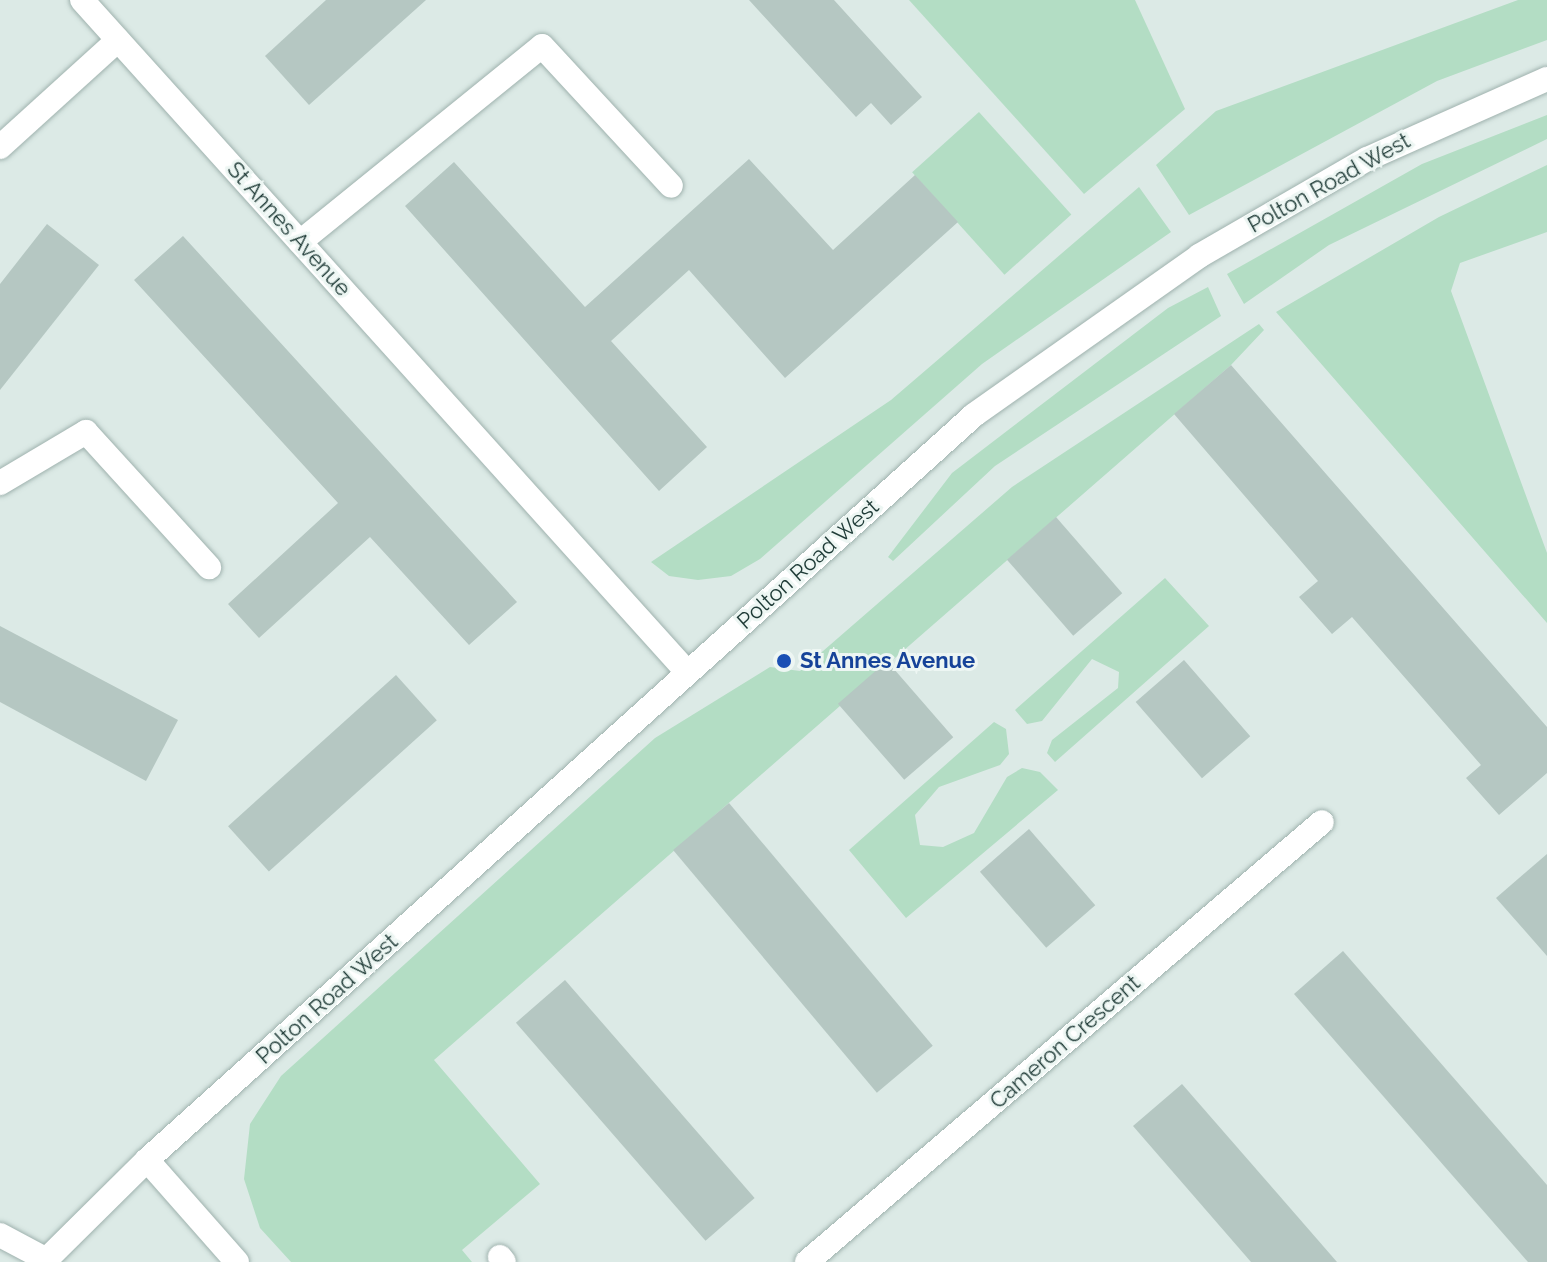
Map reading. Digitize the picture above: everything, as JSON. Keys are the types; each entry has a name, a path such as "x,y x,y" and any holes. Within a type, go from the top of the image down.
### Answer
{"street":[{"name":"St Annes Avenue","path":"82,0 687,672"},
{"path":"0,147 118,40"},
{"path":"300,242 542,46 671,186"},
{"name":"Polton Road West","path":"46,1261 147,1160 974,415 1199,256 1367,159 1547,79"},
{"path":"0,483 86,432 209,567"},
{"name":"Cameron Crescent","path":"807,1262 1322,822"},
{"path":"147,1160 237,1262"},
{"path":"0,1235 46,1261"}],"green space":[{"path":"909,0 1135,0 1185,109 1084,194"},
{"path":"1518,0 1547,0 1547,40 1437,81 1189,215 1156,165 1216,111"},
{"path":"979,112 1071,215 1004,275 912,172"},
{"path":"1547,115 1547,139 1329,245 1244,304 1227,274 1422,164"},
{"path":"1547,165 1547,232 1460,263 1451,291 1547,553 1547,623 1276,312 1439,217"},
{"path":"1139,187 1171,232 982,364 760,559 731,576 698,580 669,576 651,562 891,400"},
{"path":"1208,287 1221,316 995,466 893,561 888,557 952,473 1168,308"},
{"path":"1259,324 1264,330 1231,365 434,1060 540,1184 462,1250 472,1262 291,1262 260,1228 244,1179 250,1124 281,1076 655,738 770,667 800,671 1012,487"},
{"path":"1165,578 1209,626 1055,762 1047,753 1052,740 1118,688 1119,672 1092,659 1042,721 1027,724 1015,710"},
{"path":"994,722 1006,729 1009,754 1000,765 939,787 915,815 920,845 943,847 974,833 1007,777 1022,768 1040,772 1058,790 906,918 849,850"}],"building":[{"path":"326,0 426,0 309,105 265,56"},
{"path":"749,0 834,0 922,97 891,125 871,103 856,117"},
{"path":"749,159 833,250 915,175 958,222 785,378 689,270 611,341 707,447 659,491 405,206 454,162 585,307"},
{"path":"47,224 99,265 0,390 0,284"},
{"path":"183,236 517,602 469,645 370,537 259,638 228,604 338,503 134,280"},
{"path":"1231,365 1547,727 1547,773 1499,815 1466,778 1481,765 1352,617 1332,634 1299,597 1318,581 1174,414"},
{"path":"1056,517 1122,593 1073,636 1007,560"},
{"path":"0,626 178,720 146,781 0,702"},
{"path":"1184,660 1250,736 1202,778 1136,702"},
{"path":"887,661 953,737 904,780 838,704"},
{"path":"396,675 437,720 269,872 228,826"},
{"path":"729,803 933,1046 877,1093 673,850"},
{"path":"1029,829 1095,905 1046,948 980,872"},
{"path":"1547,854 1547,956 1496,898"},
{"path":"1343,951 1547,1185 1547,1262 1528,1262 1294,994"},
{"path":"565,980 755,1198 706,1241 516,1023"},
{"path":"1182,1084 1337,1262 1251,1262 1133,1126"}],"place":[{"name":"St Annes Avenue","path":"784,661"}]}
